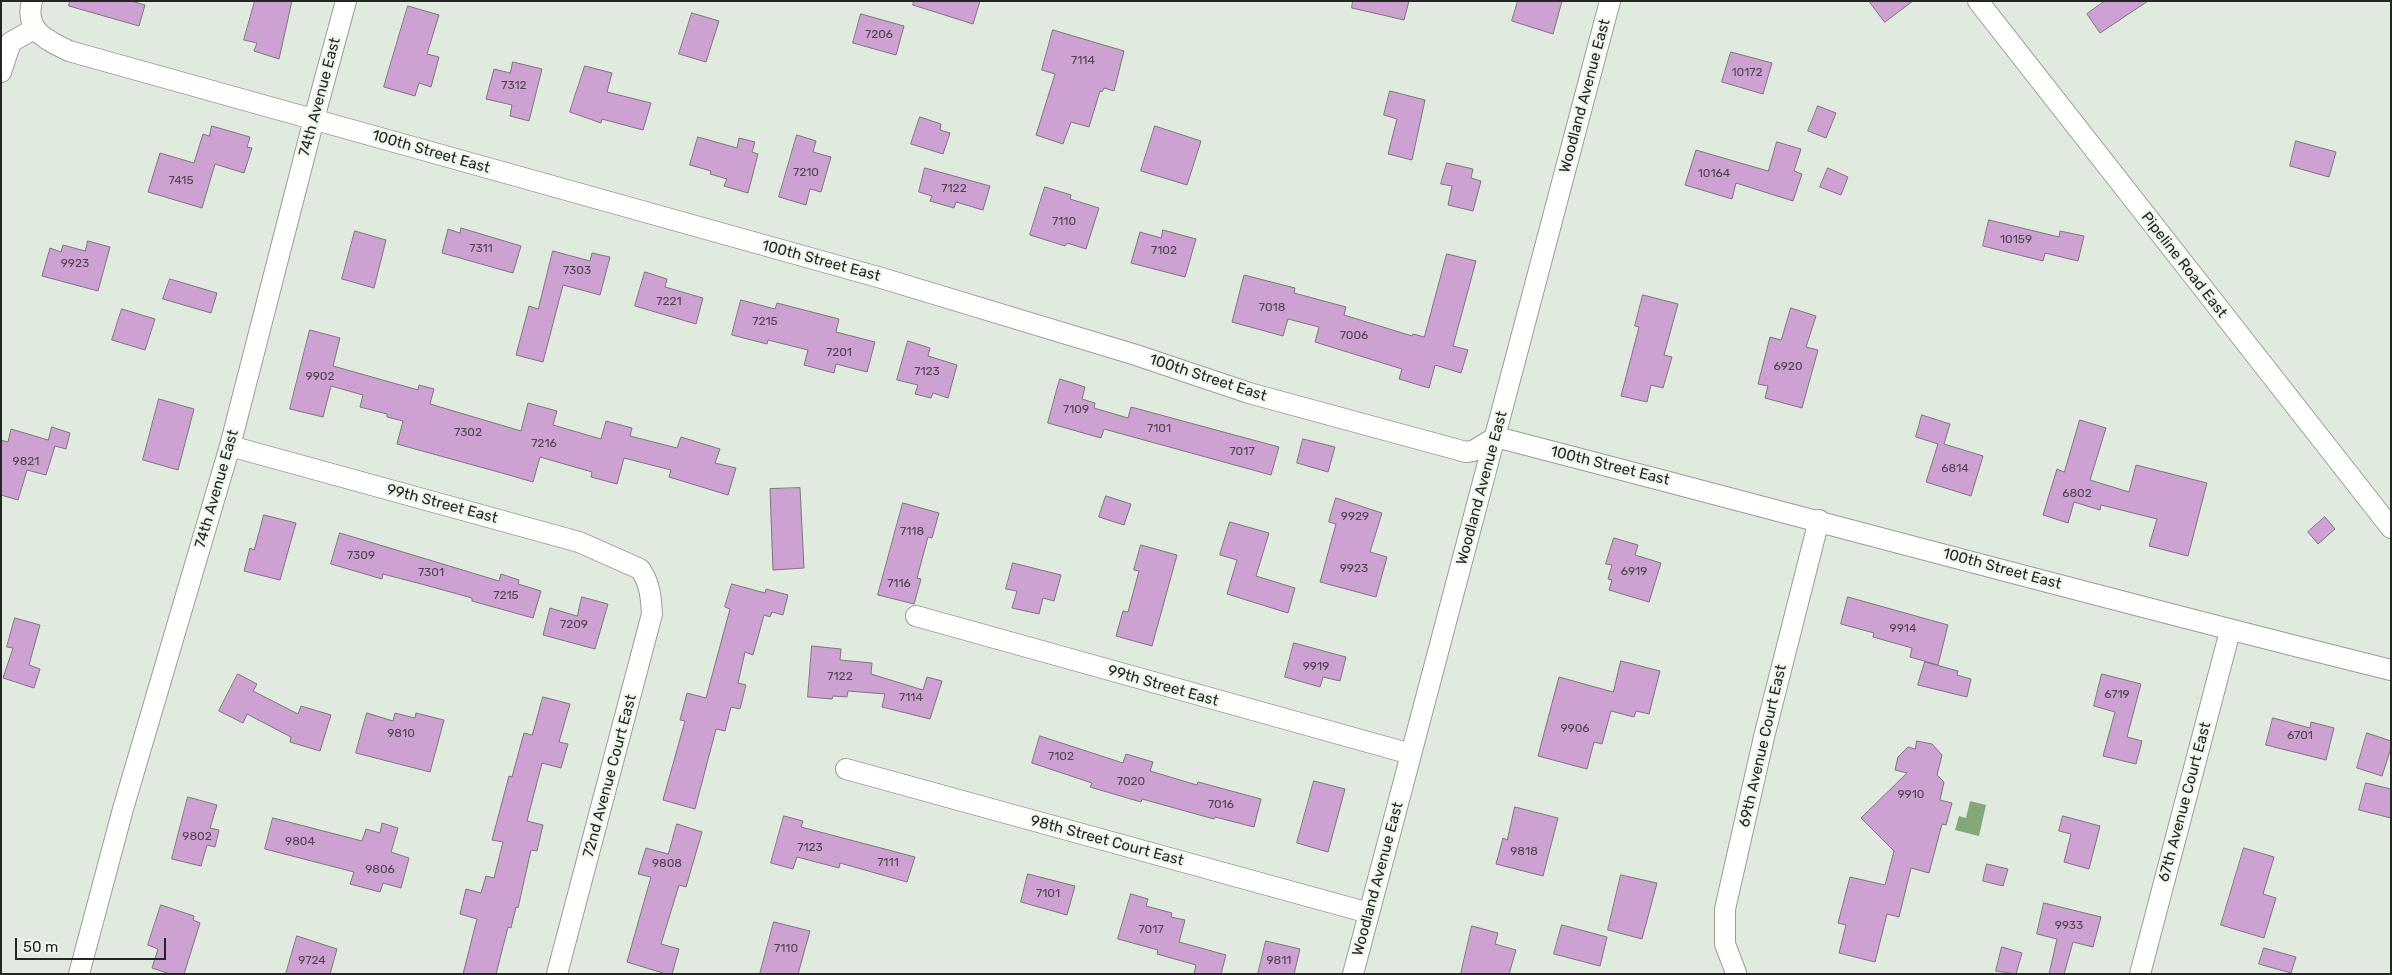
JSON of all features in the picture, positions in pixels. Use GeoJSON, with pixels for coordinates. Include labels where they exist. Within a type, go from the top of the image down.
{"type":"FeatureCollection","features":[{"type":"Feature","properties":{"kind":"street"},"geometry":{"type":"LineString","coordinates":[[1,72],[11,42],[34,29],[30,21],[32,1]]}},
{"type":"Feature","properties":{"kind":"street","name":"74th Avenue East"},"geometry":{"type":"LineString","coordinates":[[79,974],[121,815],[230,446],[346,1]]}},
{"type":"Feature","properties":{"kind":"street","name":"Woodland Avenue East"},"geometry":{"type":"LineString","coordinates":[[1353,974],[1610,1]]}},
{"type":"Feature","properties":{"kind":"street","name":"Pipeline Road East"},"geometry":{"type":"LineString","coordinates":[[1978,1],[2391,528]]}},
{"type":"Feature","properties":{"kind":"street","name":"100th Street East"},"geometry":{"type":"LineString","coordinates":[[34,29],[48,41],[69,51],[914,287],[1136,355],[1249,393],[1466,452],[1496,437],[1819,520],[2230,630],[2391,670]]}},
{"type":"Feature","properties":{"kind":"street","name":"99th Street East"},"geometry":{"type":"LineString","coordinates":[[230,446],[578,542],[640,569],[646,578]]}},
{"type":"Feature","properties":{"kind":"street","name":"69th Avenue Court East"},"geometry":{"type":"LineString","coordinates":[[1736,973],[1725,944],[1725,909],[1764,737],[1819,520]]}},
{"type":"Feature","properties":{"kind":"street","name":"72nd Avenue Court East"},"geometry":{"type":"LineString","coordinates":[[557,974],[652,614],[651,594],[646,578]]}},
{"type":"Feature","properties":{"kind":"street","name":"99th Street East"},"geometry":{"type":"LineString","coordinates":[[916,616],[1411,754]]}},
{"type":"Feature","properties":{"kind":"street","name":"67th Avenue Court East"},"geometry":{"type":"LineString","coordinates":[[2140,974],[2230,630]]}},
{"type":"Feature","properties":{"kind":"street","name":"98th Street Court East"},"geometry":{"type":"LineString","coordinates":[[846,769],[1369,913]]}},
{"type":"Feature","properties":{"kind":"shaded area"},"geometry":{"type":"Polygon","coordinates":[[[1970,801],[1986,805],[1979,836],[1955,830],[1959,816],[1966,818],[1970,801]]]}},
{"type":"Feature","properties":{"kind":"building"},"geometry":{"type":"Polygon","coordinates":[[[70,1],[131,1],[145,5],[139,26],[69,6],[70,1]]]}},
{"type":"Feature","properties":{"kind":"building"},"geometry":{"type":"Polygon","coordinates":[[[255,1],[292,1],[279,59],[254,51],[257,43],[244,40],[255,1]]]}},
{"type":"Feature","properties":{"kind":"building"},"geometry":{"type":"Polygon","coordinates":[[[914,1],[980,1],[973,24],[913,5],[914,1]]]}},
{"type":"Feature","properties":{"kind":"building"},"geometry":{"type":"Polygon","coordinates":[[[1353,1],[1409,1],[1404,20],[1352,8],[1353,1]]]}},
{"type":"Feature","properties":{"kind":"building"},"geometry":{"type":"Polygon","coordinates":[[[1518,1],[1562,1],[1553,34],[1512,21],[1518,1]]]}},
{"type":"Feature","properties":{"kind":"building"},"geometry":{"type":"Polygon","coordinates":[[[1869,1],[1913,1],[1885,22],[1869,1]]]}},
{"type":"Feature","properties":{"kind":"building"},"geometry":{"type":"Polygon","coordinates":[[[2105,1],[2148,1],[2100,33],[2087,14],[2105,1]]]}},
{"type":"Feature","properties":{"kind":"building"},"geometry":{"type":"Polygon","coordinates":[[[408,6],[439,15],[427,54],[439,57],[431,87],[419,83],[415,96],[384,87],[408,6]]]}},
{"type":"Feature","properties":{"kind":"building"},"geometry":{"type":"Polygon","coordinates":[[[692,13],[719,21],[706,62],[679,54],[692,13]]]}},
{"type":"Feature","properties":{"kind":"building"},"geometry":{"type":"Polygon","coordinates":[[[861,14],[904,26],[896,55],[853,43],[861,14]]]}},
{"type":"Feature","properties":{"kind":"building"},"geometry":{"type":"Polygon","coordinates":[[[1053,30],[1124,51],[1114,91],[1104,88],[1102,92],[1100,91],[1089,127],[1071,122],[1063,144],[1036,135],[1055,74],[1042,70],[1053,30]]]}},
{"type":"Feature","properties":{"kind":"building"},"geometry":{"type":"Polygon","coordinates":[[[1731,52],[1772,63],[1763,94],[1722,82],[1731,52]]]}},
{"type":"Feature","properties":{"kind":"building"},"geometry":{"type":"Polygon","coordinates":[[[513,62],[542,69],[529,121],[510,116],[512,105],[486,99],[494,69],[510,73],[513,62]]]}},
{"type":"Feature","properties":{"kind":"building"},"geometry":{"type":"Polygon","coordinates":[[[585,66],[612,73],[607,92],[651,103],[643,130],[602,119],[601,123],[570,112],[585,66]]]}},
{"type":"Feature","properties":{"kind":"building"},"geometry":{"type":"Polygon","coordinates":[[[1390,91],[1425,100],[1412,160],[1388,154],[1397,119],[1384,115],[1390,91]]]}},
{"type":"Feature","properties":{"kind":"building"},"geometry":{"type":"Polygon","coordinates":[[[1818,106],[1836,113],[1826,138],[1808,131],[1818,106]]]}},
{"type":"Feature","properties":{"kind":"building"},"geometry":{"type":"Polygon","coordinates":[[[920,117],[941,124],[940,130],[950,133],[943,154],[911,144],[920,117]]]}},
{"type":"Feature","properties":{"kind":"building"},"geometry":{"type":"Polygon","coordinates":[[[212,126],[250,137],[247,147],[252,148],[244,173],[215,164],[202,208],[148,192],[160,153],[194,163],[203,134],[209,136],[212,126]]]}},
{"type":"Feature","properties":{"kind":"building"},"geometry":{"type":"Polygon","coordinates":[[[1155,126],[1201,141],[1187,185],[1141,171],[1155,126]]]}},
{"type":"Feature","properties":{"kind":"building"},"geometry":{"type":"Polygon","coordinates":[[[797,135],[816,141],[813,152],[831,157],[821,192],[810,189],[806,205],[779,197],[797,135]]]}},
{"type":"Feature","properties":{"kind":"building"},"geometry":{"type":"Polygon","coordinates":[[[698,137],[737,148],[739,138],[755,142],[752,152],[758,154],[748,193],[724,186],[727,179],[710,174],[711,171],[690,165],[698,137]]]}},
{"type":"Feature","properties":{"kind":"building"},"geometry":{"type":"Polygon","coordinates":[[[2296,141],[2336,152],[2329,177],[2290,166],[2296,141]]]}},
{"type":"Feature","properties":{"kind":"building"},"geometry":{"type":"Polygon","coordinates":[[[1777,142],[1801,149],[1794,171],[1802,174],[1793,201],[1736,183],[1732,199],[1685,185],[1696,150],[1768,171],[1777,142]]]}},
{"type":"Feature","properties":{"kind":"building"},"geometry":{"type":"Polygon","coordinates":[[[1447,163],[1473,169],[1471,178],[1481,181],[1473,211],[1448,205],[1452,186],[1441,184],[1447,163]]]}},
{"type":"Feature","properties":{"kind":"building"},"geometry":{"type":"Polygon","coordinates":[[[925,168],[990,186],[983,210],[956,202],[954,208],[930,201],[932,196],[919,192],[925,168]]]}},
{"type":"Feature","properties":{"kind":"building"},"geometry":{"type":"Polygon","coordinates":[[[1828,168],[1848,177],[1841,195],[1820,187],[1828,168]]]}},
{"type":"Feature","properties":{"kind":"building"},"geometry":{"type":"Polygon","coordinates":[[[1045,187],[1071,195],[1070,199],[1099,208],[1086,249],[1067,243],[1065,246],[1030,235],[1045,187]]]}},
{"type":"Feature","properties":{"kind":"building"},"geometry":{"type":"Polygon","coordinates":[[[1989,220],[2059,237],[2060,231],[2084,236],[2078,261],[2045,253],[2043,261],[1983,246],[1989,220]]]}},
{"type":"Feature","properties":{"kind":"building"},"geometry":{"type":"Polygon","coordinates":[[[461,228],[521,246],[513,273],[442,253],[448,229],[460,233],[461,228]]]}},
{"type":"Feature","properties":{"kind":"building"},"geometry":{"type":"Polygon","coordinates":[[[1163,230],[1196,239],[1185,277],[1131,263],[1140,232],[1161,238],[1163,230]]]}},
{"type":"Feature","properties":{"kind":"building"},"geometry":{"type":"Polygon","coordinates":[[[355,231],[386,240],[374,288],[342,279],[355,231]]]}},
{"type":"Feature","properties":{"kind":"building"},"geometry":{"type":"Polygon","coordinates":[[[88,241],[110,247],[98,291],[42,276],[50,248],[61,252],[63,245],[85,251],[88,241]]]}},
{"type":"Feature","properties":{"kind":"building"},"geometry":{"type":"Polygon","coordinates":[[[553,251],[590,261],[592,253],[610,257],[600,295],[563,285],[543,362],[516,355],[529,306],[538,309],[553,251]]]}},
{"type":"Feature","properties":{"kind":"building"},"geometry":{"type":"Polygon","coordinates":[[[1447,254],[1476,261],[1453,346],[1468,350],[1461,373],[1435,365],[1429,388],[1399,379],[1402,369],[1315,342],[1319,327],[1288,319],[1283,336],[1232,322],[1244,275],[1295,288],[1294,293],[1346,307],[1344,315],[1412,336],[1413,334],[1424,337],[1447,254]]]}},
{"type":"Feature","properties":{"kind":"building"},"geometry":{"type":"Polygon","coordinates":[[[645,272],[667,279],[665,287],[703,298],[696,324],[635,306],[645,272]]]}},
{"type":"Feature","properties":{"kind":"building"},"geometry":{"type":"Polygon","coordinates":[[[170,279],[217,293],[211,313],[163,299],[170,279]]]}},
{"type":"Feature","properties":{"kind":"building"},"geometry":{"type":"Polygon","coordinates":[[[1643,295],[1678,304],[1664,355],[1672,357],[1663,388],[1651,385],[1647,402],[1621,396],[1639,327],[1635,326],[1643,295]]]}},
{"type":"Feature","properties":{"kind":"building"},"geometry":{"type":"Polygon","coordinates":[[[741,300],[775,309],[777,303],[839,319],[836,332],[875,342],[867,372],[836,364],[834,373],[804,365],[808,350],[768,340],[767,344],[732,335],[741,300]]]}},
{"type":"Feature","properties":{"kind":"building"},"geometry":{"type":"Polygon","coordinates":[[[1791,308],[1816,316],[1806,347],[1818,350],[1802,408],[1765,398],[1768,386],[1758,384],[1770,337],[1781,340],[1791,308]]]}},
{"type":"Feature","properties":{"kind":"building"},"geometry":{"type":"Polygon","coordinates":[[[122,309],[155,319],[145,350],[112,340],[122,309]]]}},
{"type":"Feature","properties":{"kind":"building"},"geometry":{"type":"Polygon","coordinates":[[[310,330],[340,338],[333,366],[418,390],[419,385],[434,389],[430,404],[521,431],[528,403],[557,411],[553,425],[601,439],[606,421],[632,428],[630,436],[677,448],[681,437],[720,449],[715,463],[736,468],[728,495],[669,477],[671,470],[624,458],[617,484],[591,477],[592,472],[540,457],[533,482],[397,444],[403,421],[387,417],[387,414],[360,407],[363,395],[331,386],[323,417],[290,409],[310,330]]]}},
{"type":"Feature","properties":{"kind":"building"},"geometry":{"type":"Polygon","coordinates":[[[908,341],[930,348],[928,356],[957,365],[948,398],[933,393],[931,398],[915,394],[918,385],[897,380],[908,341]]]}},
{"type":"Feature","properties":{"kind":"building"},"geometry":{"type":"Polygon","coordinates":[[[1060,379],[1085,387],[1082,399],[1095,403],[1094,408],[1128,418],[1131,407],[1279,447],[1271,475],[1104,429],[1101,438],[1048,423],[1060,379]]]}},
{"type":"Feature","properties":{"kind":"building"},"geometry":{"type":"Polygon","coordinates":[[[159,399],[194,409],[178,470],[143,460],[159,399]]]}},
{"type":"Feature","properties":{"kind":"building"},"geometry":{"type":"Polygon","coordinates":[[[1922,415],[1950,424],[1944,444],[1983,456],[1971,496],[1926,482],[1938,444],[1916,437],[1922,415]]]}},
{"type":"Feature","properties":{"kind":"building"},"geometry":{"type":"Polygon","coordinates":[[[2080,420],[2106,428],[2090,480],[2129,492],[2136,465],[2207,483],[2188,556],[2149,546],[2157,519],[2101,505],[2100,510],[2074,502],[2068,523],[2043,515],[2057,469],[2064,472],[2080,420]]]}},
{"type":"Feature","properties":{"kind":"building"},"geometry":{"type":"Polygon","coordinates":[[[52,427],[70,433],[66,449],[55,446],[46,475],[27,470],[18,500],[1,495],[1,440],[8,442],[11,429],[48,440],[52,427]]]}},
{"type":"Feature","properties":{"kind":"building"},"geometry":{"type":"Polygon","coordinates":[[[1303,439],[1335,447],[1328,472],[1297,463],[1303,439]]]}},
{"type":"Feature","properties":{"kind":"building"},"geometry":{"type":"Polygon","coordinates":[[[800,488],[804,568],[773,570],[770,489],[800,488]]]}},
{"type":"Feature","properties":{"kind":"building"},"geometry":{"type":"Polygon","coordinates":[[[1106,496],[1131,504],[1124,525],[1099,517],[1106,496]]]}},
{"type":"Feature","properties":{"kind":"building"},"geometry":{"type":"Polygon","coordinates":[[[1336,498],[1382,513],[1370,552],[1387,557],[1376,597],[1320,582],[1336,524],[1329,522],[1336,498]]]}},
{"type":"Feature","properties":{"kind":"building"},"geometry":{"type":"Polygon","coordinates":[[[903,503],[939,513],[932,538],[928,537],[917,578],[921,579],[914,604],[878,595],[903,503]]]}},
{"type":"Feature","properties":{"kind":"building"},"geometry":{"type":"Polygon","coordinates":[[[264,515],[296,523],[280,580],[244,571],[250,548],[254,550],[264,515]]]}},
{"type":"Feature","properties":{"kind":"building"},"geometry":{"type":"Polygon","coordinates":[[[2325,517],[2335,529],[2318,544],[2308,532],[2325,517]]]}},
{"type":"Feature","properties":{"kind":"building"},"geometry":{"type":"Polygon","coordinates":[[[1230,522],[1269,533],[1256,576],[1295,588],[1288,613],[1227,594],[1237,560],[1220,555],[1230,522]]]}},
{"type":"Feature","properties":{"kind":"building"},"geometry":{"type":"Polygon","coordinates":[[[340,533],[499,581],[501,574],[519,580],[518,584],[541,591],[533,618],[472,601],[472,598],[425,585],[383,574],[382,579],[331,564],[340,533]]]}},
{"type":"Feature","properties":{"kind":"building"},"geometry":{"type":"Polygon","coordinates":[[[1614,538],[1638,545],[1635,555],[1661,563],[1649,602],[1609,590],[1612,580],[1608,579],[1612,565],[1606,564],[1614,538]]]}},
{"type":"Feature","properties":{"kind":"building"},"geometry":{"type":"Polygon","coordinates":[[[1141,545],[1177,555],[1152,646],[1116,636],[1123,611],[1128,612],[1139,571],[1134,570],[1141,545]]]}},
{"type":"Feature","properties":{"kind":"building"},"geometry":{"type":"Polygon","coordinates":[[[1013,563],[1061,575],[1054,601],[1043,598],[1039,614],[1012,608],[1017,591],[1006,589],[1013,563]]]}},
{"type":"Feature","properties":{"kind":"building"},"geometry":{"type":"Polygon","coordinates":[[[732,584],[765,593],[766,589],[788,595],[783,615],[772,612],[770,617],[764,615],[753,655],[745,652],[738,683],[746,685],[740,709],[731,707],[725,731],[716,729],[695,809],[663,800],[685,721],[680,720],[687,693],[706,698],[730,609],[725,607],[732,584]]]}},
{"type":"Feature","properties":{"kind":"building"},"geometry":{"type":"Polygon","coordinates":[[[582,597],[608,604],[595,649],[543,635],[550,608],[577,616],[582,597]]]}},
{"type":"Feature","properties":{"kind":"building"},"geometry":{"type":"Polygon","coordinates":[[[1848,597],[1948,625],[1938,665],[1910,657],[1912,648],[1873,637],[1874,633],[1841,624],[1848,597]]]}},
{"type":"Feature","properties":{"kind":"building"},"geometry":{"type":"Polygon","coordinates":[[[15,618],[40,625],[29,665],[40,669],[34,688],[3,678],[13,648],[7,647],[15,618]]]}},
{"type":"Feature","properties":{"kind":"building"},"geometry":{"type":"Polygon","coordinates":[[[1294,643],[1346,657],[1340,681],[1323,677],[1320,687],[1285,677],[1294,643]]]}},
{"type":"Feature","properties":{"kind":"building"},"geometry":{"type":"Polygon","coordinates":[[[812,646],[841,649],[840,660],[872,663],[871,674],[923,690],[927,677],[942,681],[930,719],[882,707],[885,694],[848,691],[847,697],[833,696],[832,699],[808,697],[812,646]]]}},
{"type":"Feature","properties":{"kind":"building"},"geometry":{"type":"Polygon","coordinates":[[[1621,661],[1660,671],[1649,714],[1636,711],[1634,717],[1611,711],[1602,744],[1594,742],[1587,769],[1538,756],[1559,677],[1613,692],[1621,661]]]}},
{"type":"Feature","properties":{"kind":"building"},"geometry":{"type":"Polygon","coordinates":[[[1925,662],[1958,671],[1957,675],[1971,679],[1967,697],[1918,685],[1925,662]]]}},
{"type":"Feature","properties":{"kind":"building"},"geometry":{"type":"Polygon","coordinates":[[[238,674],[257,684],[253,691],[298,714],[301,706],[331,715],[320,751],[290,742],[291,737],[247,714],[243,723],[219,711],[238,674]]]}},
{"type":"Feature","properties":{"kind":"building"},"geometry":{"type":"Polygon","coordinates":[[[2102,674],[2141,684],[2127,737],[2142,741],[2136,764],[2103,756],[2115,712],[2094,706],[2102,674]]]}},
{"type":"Feature","properties":{"kind":"building"},"geometry":{"type":"Polygon","coordinates":[[[543,697],[570,704],[559,742],[568,744],[561,768],[542,763],[527,821],[543,825],[537,851],[531,850],[518,908],[516,907],[511,928],[508,927],[496,974],[463,974],[477,919],[460,914],[466,889],[481,893],[486,876],[494,878],[503,842],[492,840],[509,776],[512,777],[524,733],[532,735],[543,697]]]}},
{"type":"Feature","properties":{"kind":"building"},"geometry":{"type":"Polygon","coordinates":[[[367,713],[393,721],[395,713],[415,718],[416,713],[444,720],[430,772],[356,753],[367,713]]]}},
{"type":"Feature","properties":{"kind":"building"},"geometry":{"type":"Polygon","coordinates":[[[2273,718],[2310,728],[2311,722],[2334,728],[2326,760],[2266,745],[2273,718]]]}},
{"type":"Feature","properties":{"kind":"building"},"geometry":{"type":"Polygon","coordinates":[[[2367,733],[2391,741],[2391,748],[2382,776],[2357,768],[2367,733]]]}},
{"type":"Feature","properties":{"kind":"building"},"geometry":{"type":"Polygon","coordinates":[[[1040,736],[1123,763],[1126,754],[1153,762],[1150,771],[1197,785],[1198,782],[1261,799],[1254,827],[1215,817],[1214,819],[1142,799],[1141,802],[1090,787],[1092,783],[1032,763],[1040,736]]]}},
{"type":"Feature","properties":{"kind":"building"},"geometry":{"type":"Polygon","coordinates":[[[1917,741],[1932,744],[1942,755],[1937,775],[1944,782],[1940,800],[1952,803],[1946,825],[1942,824],[1929,873],[1911,868],[1899,917],[1887,914],[1875,962],[1839,953],[1846,925],[1838,923],[1850,877],[1885,885],[1894,851],[1861,818],[1907,773],[1895,770],[1898,757],[1908,747],[1915,749],[1917,741]]]}},
{"type":"Feature","properties":{"kind":"building"},"geometry":{"type":"Polygon","coordinates":[[[1314,781],[1345,789],[1328,852],[1297,843],[1314,781]]]}},
{"type":"Feature","properties":{"kind":"building"},"geometry":{"type":"Polygon","coordinates":[[[2366,783],[2391,789],[2391,818],[2359,810],[2366,783]]]}},
{"type":"Feature","properties":{"kind":"building"},"geometry":{"type":"Polygon","coordinates":[[[188,797],[217,805],[210,828],[219,830],[215,847],[207,845],[201,866],[172,859],[188,797]]]}},
{"type":"Feature","properties":{"kind":"building"},"geometry":{"type":"Polygon","coordinates":[[[1515,807],[1558,818],[1543,876],[1496,864],[1503,838],[1507,840],[1515,807]]]}},
{"type":"Feature","properties":{"kind":"building"},"geometry":{"type":"Polygon","coordinates":[[[784,816],[803,821],[801,827],[915,857],[907,882],[840,863],[839,868],[797,857],[793,869],[771,863],[784,816]]]}},
{"type":"Feature","properties":{"kind":"building"},"geometry":{"type":"Polygon","coordinates":[[[2063,816],[2100,826],[2089,869],[2064,862],[2071,834],[2059,831],[2063,816]]]}},
{"type":"Feature","properties":{"kind":"building"},"geometry":{"type":"Polygon","coordinates":[[[273,818],[362,841],[366,829],[380,833],[382,823],[398,828],[391,852],[409,858],[401,888],[383,883],[380,892],[350,884],[354,872],[265,849],[273,818]]]}},
{"type":"Feature","properties":{"kind":"building"},"geometry":{"type":"Polygon","coordinates":[[[677,824],[702,832],[686,887],[679,885],[661,944],[679,949],[672,974],[666,974],[627,962],[651,877],[638,874],[646,848],[668,854],[677,824]]]}},
{"type":"Feature","properties":{"kind":"building"},"geometry":{"type":"Polygon","coordinates":[[[2244,848],[2274,857],[2263,894],[2276,898],[2264,938],[2221,925],[2244,848]]]}},
{"type":"Feature","properties":{"kind":"building"},"geometry":{"type":"Polygon","coordinates":[[[1987,864],[2008,869],[2003,886],[1983,881],[1987,864]]]}},
{"type":"Feature","properties":{"kind":"building"},"geometry":{"type":"Polygon","coordinates":[[[1028,874],[1075,886],[1067,915],[1021,902],[1028,874]]]}},
{"type":"Feature","properties":{"kind":"building"},"geometry":{"type":"Polygon","coordinates":[[[1621,875],[1657,883],[1642,939],[1608,930],[1621,875]]]}},
{"type":"Feature","properties":{"kind":"building"},"geometry":{"type":"Polygon","coordinates":[[[1131,894],[1148,899],[1146,906],[1172,913],[1171,917],[1185,920],[1179,942],[1226,955],[1221,974],[1194,974],[1196,965],[1157,954],[1158,950],[1118,939],[1131,894]]]}},
{"type":"Feature","properties":{"kind":"building"},"geometry":{"type":"Polygon","coordinates":[[[2044,903],[2101,917],[2093,947],[2073,942],[2064,974],[2049,974],[2057,939],[2037,934],[2044,903]]]}},
{"type":"Feature","properties":{"kind":"building"},"geometry":{"type":"Polygon","coordinates":[[[161,905],[194,916],[193,920],[200,923],[184,974],[170,974],[152,968],[158,949],[148,945],[161,905]]]}},
{"type":"Feature","properties":{"kind":"building"},"geometry":{"type":"Polygon","coordinates":[[[774,922],[810,931],[798,974],[760,974],[774,922]]]}},
{"type":"Feature","properties":{"kind":"building"},"geometry":{"type":"Polygon","coordinates":[[[1562,925],[1607,937],[1600,966],[1554,954],[1562,925]]]}},
{"type":"Feature","properties":{"kind":"building"},"geometry":{"type":"Polygon","coordinates":[[[1472,926],[1498,933],[1495,944],[1516,950],[1509,974],[1461,974],[1472,926]]]}},
{"type":"Feature","properties":{"kind":"building"},"geometry":{"type":"Polygon","coordinates":[[[297,936],[337,949],[330,974],[286,974],[297,936]]]}},
{"type":"Feature","properties":{"kind":"building"},"geometry":{"type":"Polygon","coordinates":[[[1266,941],[1300,949],[1294,974],[1258,974],[1266,941]]]}},
{"type":"Feature","properties":{"kind":"building"},"geometry":{"type":"Polygon","coordinates":[[[2002,947],[2022,953],[2016,974],[1996,971],[2002,947]]]}},
{"type":"Feature","properties":{"kind":"building"},"geometry":{"type":"Polygon","coordinates":[[[2264,948],[2296,957],[2291,973],[2259,964],[2264,948]]]}}]}
